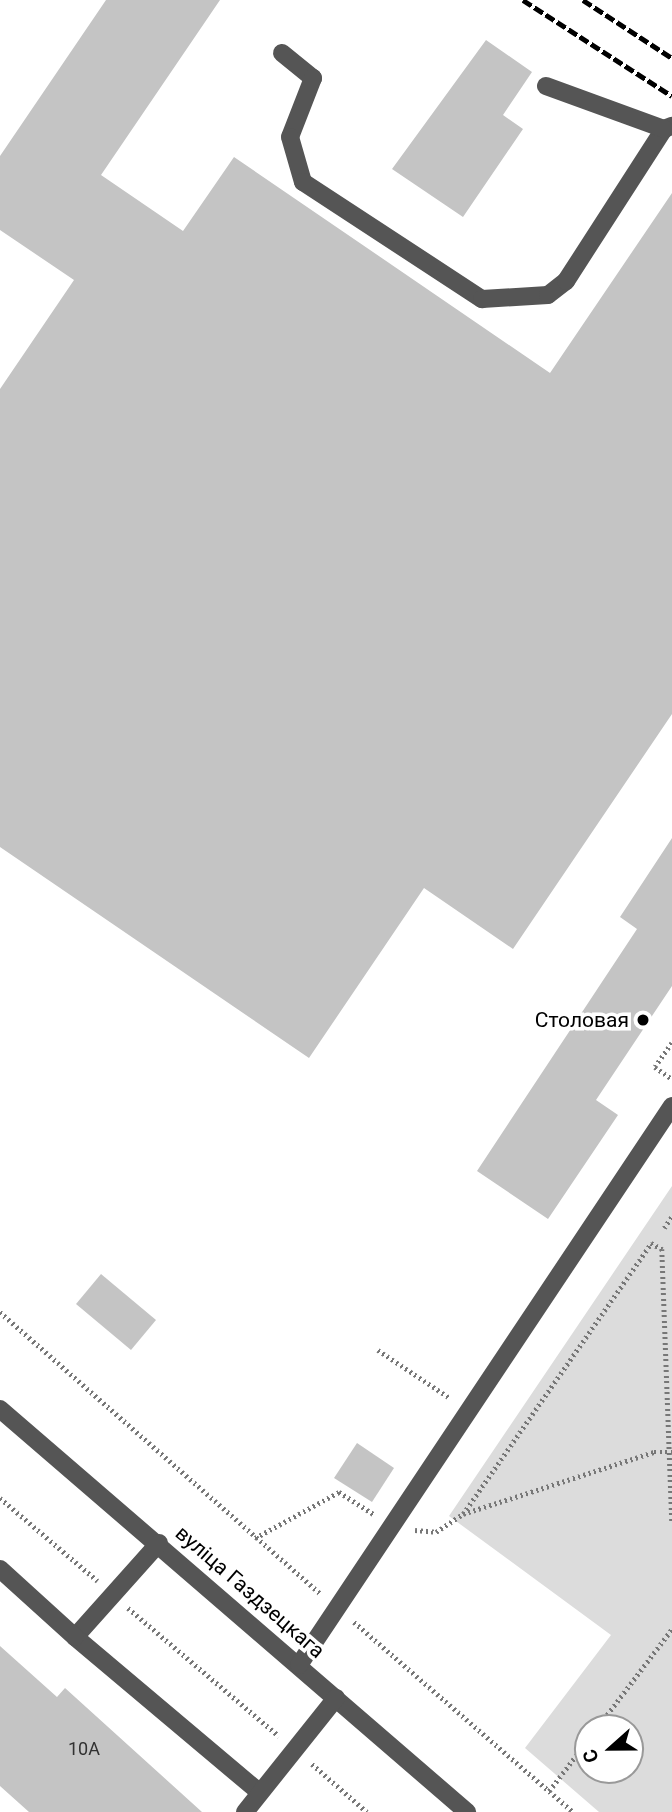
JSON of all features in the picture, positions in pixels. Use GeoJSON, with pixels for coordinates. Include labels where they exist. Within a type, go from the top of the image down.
{"type":"FeatureCollection","features":[{"type":"Feature","properties":{"kind":"street"},"geometry":{"type":"LineString","coordinates":[[282,53],[313,78],[290,137],[303,182],[482,299],[548,295],[566,281],[668,128],[546,86]]}},
{"type":"Feature","properties":{"kind":"street"},"geometry":{"type":"LineString","coordinates":[[299,1665],[341,1610],[672,1106]]}},
{"type":"Feature","properties":{"kind":"street","name":"вуліца Газдзецкага"},"geometry":{"type":"LineString","coordinates":[[0,1409],[159,1543],[467,1812]]}},
{"type":"Feature","properties":{"kind":"street"},"geometry":{"type":"LineString","coordinates":[[75,1637],[159,1543]]}},
{"type":"Feature","properties":{"kind":"street"},"geometry":{"type":"LineString","coordinates":[[0,1569],[75,1637],[259,1792]]}},
{"type":"Feature","properties":{"kind":"street"},"geometry":{"type":"LineString","coordinates":[[245,1812],[293,1748],[336,1698]]}},
{"type":"Feature","properties":{"kind":"path"},"geometry":{"type":"LineString","coordinates":[[672,1043],[655,1067],[672,1079]]}},
{"type":"Feature","properties":{"kind":"path"},"geometry":{"type":"LineString","coordinates":[[664,1228],[672,1216]]}},
{"type":"Feature","properties":{"kind":"path"},"geometry":{"type":"LineString","coordinates":[[463,1514],[651,1243],[662,1249],[672,1521]]}},
{"type":"Feature","properties":{"kind":"path"},"geometry":{"type":"LineString","coordinates":[[0,1312],[255,1538],[573,1812]]}},
{"type":"Feature","properties":{"kind":"path"},"geometry":{"type":"LineString","coordinates":[[670,1452],[672,1446]]}},
{"type":"Feature","properties":{"kind":"path"},"geometry":{"type":"LineString","coordinates":[[255,1538],[339,1492],[396,1527],[436,1532],[463,1514],[670,1452]]}},
{"type":"Feature","properties":{"kind":"path"},"geometry":{"type":"LineString","coordinates":[[0,1497],[367,1812]]}},
{"type":"Feature","properties":{"kind":"path"},"geometry":{"type":"LineString","coordinates":[[608,1714],[672,1629]]}},
{"type":"Feature","properties":{"kind":"path"},"geometry":{"type":"LineString","coordinates":[[549,1791],[574,1758]]}},
{"type":"Feature","properties":{"kind":"shaded area"},"geometry":{"type":"Polygon","coordinates":[[[672,1186],[672,1812],[599,1812],[525,1748],[611,1635],[449,1516],[672,1186]]]}},
{"type":"Feature","properties":{"kind":"building"},"geometry":{"type":"Polygon","coordinates":[[[106,0],[220,0],[101,175],[183,231],[234,157],[550,373],[672,193],[672,714],[513,949],[424,888],[309,1058],[0,847],[0,389],[74,280],[0,230],[0,156],[106,0]]]}},
{"type":"Feature","properties":{"kind":"building"},"geometry":{"type":"Polygon","coordinates":[[[486,40],[532,72],[503,115],[523,129],[463,217],[392,169],[486,40]]]}},
{"type":"Feature","properties":{"kind":"building"},"geometry":{"type":"Polygon","coordinates":[[[672,838],[672,986],[596,1100],[618,1115],[548,1219],[477,1171],[637,929],[620,917],[672,838]]]}},
{"type":"Feature","properties":{"kind":"building"},"geometry":{"type":"Polygon","coordinates":[[[101,1274],[156,1320],[131,1350],[76,1304],[101,1274]]]}},
{"type":"Feature","properties":{"kind":"building"},"geometry":{"type":"Polygon","coordinates":[[[357,1443],[394,1468],[372,1502],[334,1478],[357,1443]]]}},
{"type":"Feature","properties":{"kind":"building"},"geometry":{"type":"Polygon","coordinates":[[[0,1646],[57,1697],[65,1688],[202,1812],[29,1812],[0,1786],[0,1646]]]}},
{"type":"Feature","properties":{"kind":"railway"},"geometry":{"type":"LineString","coordinates":[[523,0],[672,96]]}},
{"type":"Feature","properties":{"kind":"railway"},"geometry":{"type":"LineString","coordinates":[[583,0],[672,58]]}},
{"type":"Feature","properties":{"kind":"place","name":"Столовая"},"geometry":{"type":"Point","coordinates":[643,1020]}}]}
